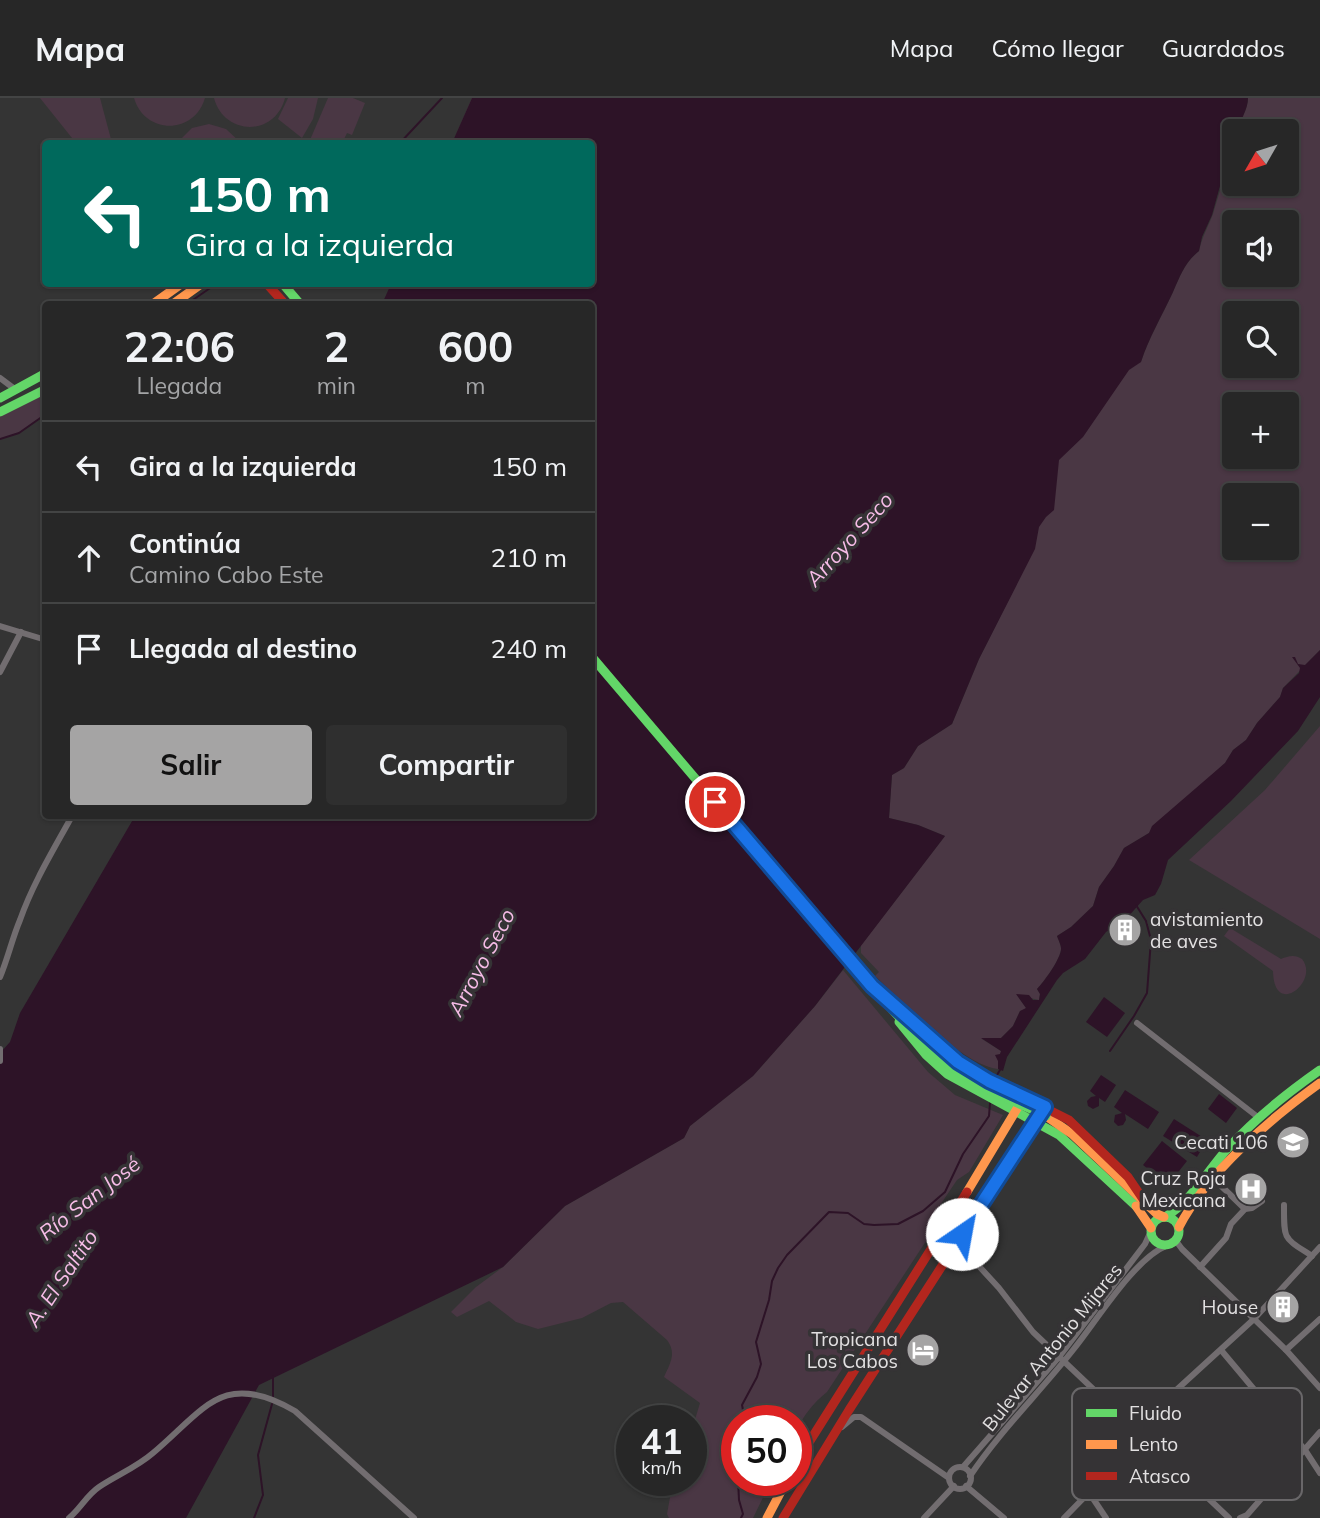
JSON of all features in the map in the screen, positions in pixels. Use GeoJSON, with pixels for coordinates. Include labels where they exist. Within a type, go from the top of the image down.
{"type":"FeatureCollection","features":[{"type":"Feature","properties":{"kind":"main road"},"geometry":{"type":"LineString","coordinates":[[157,301],[177,287]]}},
{"type":"Feature","properties":{"kind":"main road"},"geometry":{"type":"LineString","coordinates":[[177,301],[197,287]]}},
{"type":"Feature","properties":{"kind":"main road"},"geometry":{"type":"LineString","coordinates":[[270,287],[282,301]]}},
{"type":"Feature","properties":{"kind":"main road"},"geometry":{"type":"LineString","coordinates":[[286,287],[297,301]]}},
{"type":"Feature","properties":{"kind":"main road"},"geometry":{"type":"LineString","coordinates":[[0,398],[42,375]]}},
{"type":"Feature","properties":{"kind":"main road"},"geometry":{"type":"LineString","coordinates":[[0,412],[42,391]]}},
{"type":"Feature","properties":{"kind":"main road"},"geometry":{"type":"LineString","coordinates":[[595,661],[872,986],[932,1062],[964,1085],[1036,1121],[1069,1142],[1141,1205],[1174,1220],[1179,1227]]}},
{"type":"Feature","properties":{"kind":"main road"},"geometry":{"type":"LineString","coordinates":[[872,986],[958,1062],[1046,1111],[1141,1205]]}},
{"type":"Feature","properties":{"kind":"main road"},"geometry":{"type":"LineString","coordinates":[[872,986],[920,1038],[976,1083],[1069,1120],[1128,1177],[1155,1242],[1166,1246],[1176,1241],[1179,1227],[1187,1212],[1224,1168],[1267,1125],[1320,1083]]}},
{"type":"Feature","properties":{"kind":"main road"},"geometry":{"type":"LineString","coordinates":[[1151,1230],[1155,1221],[1178,1208],[1216,1160],[1259,1118],[1320,1070]]}},
{"type":"Feature","properties":{"kind":"main road"},"geometry":{"type":"LineString","coordinates":[[812,1437],[936,1244],[1024,1097]]}},
{"type":"Feature","properties":{"kind":"main road"},"geometry":{"type":"LineString","coordinates":[[783,1518],[976,1212],[1036,1121],[1046,1111]]}},
{"type":"Feature","properties":{"kind":"main road"},"geometry":{"type":"LineString","coordinates":[[1216,1160],[1224,1168]]}},
{"type":"Feature","properties":{"kind":"main road"},"geometry":{"type":"LineString","coordinates":[[767,1518],[779,1496]]}},
{"type":"Feature","properties":{"kind":"street"},"geometry":{"type":"LineString","coordinates":[[0,378],[16,390]]}},
{"type":"Feature","properties":{"kind":"street"},"geometry":{"type":"LineString","coordinates":[[0,626],[42,639]]}},
{"type":"Feature","properties":{"kind":"street"},"geometry":{"type":"LineString","coordinates":[[0,672],[21,632]]}},
{"type":"Feature","properties":{"kind":"street"},"geometry":{"type":"LineString","coordinates":[[0,977],[30,895],[70,819]]}},
{"type":"Feature","properties":{"kind":"street"},"geometry":{"type":"LineString","coordinates":[[1137,1023],[1259,1118]]}},
{"type":"Feature","properties":{"kind":"street"},"geometry":{"type":"LineString","coordinates":[[0,1049],[0,1061]]}},
{"type":"Feature","properties":{"kind":"street"},"geometry":{"type":"LineString","coordinates":[[1214,1179],[1245,1209]]}},
{"type":"Feature","properties":{"kind":"street"},"geometry":{"type":"LineString","coordinates":[[1200,1267],[1226,1238],[1230,1226],[1245,1209],[1262,1201]]}},
{"type":"Feature","properties":{"kind":"street"},"geometry":{"type":"LineString","coordinates":[[1284,1205],[1284,1233],[1287,1240],[1312,1256]]}},
{"type":"Feature","properties":{"kind":"street"},"geometry":{"type":"LineString","coordinates":[[976,1212],[964,1240],[965,1251],[999,1288],[1033,1332],[1091,1388]]}},
{"type":"Feature","properties":{"kind":"street","name":"Bulevar Antonio Mijares"},"geometry":{"type":"LineString","coordinates":[[970,1476],[1061,1359],[1144,1245],[1151,1230]]}},
{"type":"Feature","properties":{"kind":"street"},"geometry":{"type":"LineString","coordinates":[[1176,1241],[1286,1350],[1320,1388]]}},
{"type":"Feature","properties":{"kind":"street","name":"Bulevar Antonio Mijares"},"geometry":{"type":"LineString","coordinates":[[963,1467],[1061,1359],[1132,1275],[1166,1246]]}},
{"type":"Feature","properties":{"kind":"street"},"geometry":{"type":"LineString","coordinates":[[1179,1388],[1254,1319],[1320,1247]]}},
{"type":"Feature","properties":{"kind":"street"},"geometry":{"type":"LineString","coordinates":[[1286,1350],[1320,1319]]}},
{"type":"Feature","properties":{"kind":"street"},"geometry":{"type":"LineString","coordinates":[[1221,1350],[1253,1388]]}},
{"type":"Feature","properties":{"kind":"street"},"geometry":{"type":"LineString","coordinates":[[69,1518],[98,1488],[130,1470],[154,1452],[192,1415],[222,1395],[234,1393],[273,1398],[295,1410],[414,1518]]}},
{"type":"Feature","properties":{"kind":"street"},"geometry":{"type":"LineString","coordinates":[[835,1434],[854,1417],[861,1418],[949,1478],[954,1486],[966,1486]]}},
{"type":"Feature","properties":{"kind":"street"},"geometry":{"type":"LineString","coordinates":[[1302,1453],[1320,1432]]}},
{"type":"Feature","properties":{"kind":"street"},"geometry":{"type":"LineString","coordinates":[[1302,1446],[1320,1472]]}},
{"type":"Feature","properties":{"kind":"street"},"geometry":{"type":"LineString","coordinates":[[949,1478],[953,1469],[963,1467],[970,1476],[966,1486]]}},
{"type":"Feature","properties":{"kind":"street"},"geometry":{"type":"LineString","coordinates":[[924,1518],[954,1486]]}},
{"type":"Feature","properties":{"kind":"street"},"geometry":{"type":"LineString","coordinates":[[966,1486],[1004,1518]]}},
{"type":"Feature","properties":{"kind":"street"},"geometry":{"type":"LineString","coordinates":[[1063,1518],[1083,1500]]}},
{"type":"Feature","properties":{"kind":"street"},"geometry":{"type":"LineString","coordinates":[[1094,1500],[1105,1518]]}},
{"type":"Feature","properties":{"kind":"street"},"geometry":{"type":"LineString","coordinates":[[1210,1500],[1230,1518]]}},
{"type":"Feature","properties":{"kind":"street"},"geometry":{"type":"LineString","coordinates":[[1240,1518],[1247,1515],[1260,1500]]}},
{"type":"Feature","properties":{"kind":"shaded area"},"geometry":{"type":"Polygon","coordinates":[[[40,98],[100,98],[111,140],[74,140],[40,98]]]}},
{"type":"Feature","properties":{"kind":"shaded area"},"geometry":{"type":"Polygon","coordinates":[[[134,98],[205,98],[191,119],[169,126],[148,119],[134,98]]]}},
{"type":"Feature","properties":{"kind":"shaded area"},"geometry":{"type":"Polygon","coordinates":[[[214,98],[285,98],[271,120],[250,127],[228,120],[214,98]]]}},
{"type":"Feature","properties":{"kind":"shaded area"},"geometry":{"type":"Polygon","coordinates":[[[288,98],[318,98],[313,119],[302,138],[278,119],[288,98]]]}},
{"type":"Feature","properties":{"kind":"shaded area"},"geometry":{"type":"Polygon","coordinates":[[[328,98],[353,98],[365,103],[352,135],[347,133],[344,140],[310,140],[328,98]]]}},
{"type":"Feature","properties":{"kind":"shaded area"},"geometry":{"type":"Polygon","coordinates":[[[472,98],[784,98],[1076,379],[1141,362],[1181,275],[1199,251],[1222,186],[1222,196],[1299,196],[1299,119],[1241,119],[1248,98],[1320,98],[1320,650],[1283,688],[1280,697],[1246,740],[1233,750],[1225,763],[1149,833],[1124,848],[1099,887],[1093,906],[1057,936],[1061,952],[1037,989],[1039,1000],[1017,995],[1026,1008],[1020,1011],[1013,1026],[1001,1038],[982,1039],[1001,1051],[998,1069],[984,1065],[951,1045],[917,1016],[875,976],[879,972],[861,953],[861,945],[945,836],[918,825],[889,818],[892,775],[904,768],[918,746],[952,724],[979,659],[1020,577],[595,306],[595,301],[592,301],[592,287],[595,287],[595,140],[454,140],[472,98]]]}},
{"type":"Feature","properties":{"kind":"shaded area"},"geometry":{"type":"Polygon","coordinates":[[[209,124],[226,129],[238,140],[180,140],[192,128],[209,124]]]}},
{"type":"Feature","properties":{"kind":"shaded area"},"geometry":{"type":"Polygon","coordinates":[[[42,394],[42,416],[19,433],[0,439],[0,416],[42,394]]]}},
{"type":"Feature","properties":{"kind":"shaded area"},"geometry":{"type":"Polygon","coordinates":[[[1320,726],[1320,939],[1189,860],[1265,790],[1320,726]]]}},
{"type":"Feature","properties":{"kind":"shaded area"},"geometry":{"type":"Polygon","coordinates":[[[1230,928],[1281,959],[1297,956],[1302,959],[1306,968],[1301,985],[1287,994],[1280,992],[1275,985],[1273,971],[1224,936],[1230,928]]]}},
{"type":"Feature","properties":{"kind":"shaded area"},"geometry":{"type":"Polygon","coordinates":[[[843,970],[928,1072],[955,1095],[1003,1115],[969,1172],[957,1180],[930,1220],[930,1235],[827,1392],[812,1406],[721,1405],[721,1496],[764,1496],[753,1518],[669,1518],[667,1514],[670,1496],[707,1496],[707,1405],[699,1405],[664,1377],[672,1354],[667,1340],[623,1302],[611,1303],[582,1318],[538,1329],[516,1322],[489,1301],[457,1317],[451,1312],[476,1287],[503,1267],[565,1206],[684,1138],[690,1126],[753,1076],[843,970]]]}},
{"type":"Feature","properties":{"kind":"water"},"geometry":{"type":"Polygon","coordinates":[[[472,98],[1248,98],[1241,119],[1222,119],[1222,179],[1199,251],[1181,275],[1141,362],[1129,370],[1083,437],[1059,460],[1054,510],[1039,527],[1035,549],[979,659],[952,724],[918,746],[904,768],[892,775],[889,818],[918,825],[945,836],[815,1006],[753,1076],[690,1126],[684,1138],[565,1206],[503,1267],[259,1385],[186,1518],[0,1518],[0,1053],[10,1042],[20,1013],[133,819],[595,819],[595,301],[383,301],[390,287],[595,287],[595,140],[453,140],[472,98]]]}},
{"type":"Feature","properties":{"kind":"water"},"geometry":{"type":"Polygon","coordinates":[[[1320,650],[1320,697],[1298,731],[1231,801],[1168,860],[1155,895],[1143,900],[1116,933],[1109,930],[1106,932],[1085,959],[1063,973],[1007,1057],[1003,1071],[998,1069],[995,1055],[1001,1051],[981,1038],[1001,1038],[1013,1026],[1020,1011],[1026,1008],[1016,994],[1029,995],[1033,1000],[1039,1000],[1037,989],[1061,952],[1057,936],[1093,906],[1099,887],[1124,848],[1149,833],[1152,826],[1225,763],[1233,750],[1246,740],[1280,697],[1283,688],[1299,673],[1300,668],[1292,657],[1295,657],[1298,664],[1305,665],[1320,650]]]}},
{"type":"Feature","properties":{"kind":"water"},"geometry":{"type":"Polygon","coordinates":[[[1104,997],[1125,1013],[1107,1037],[1086,1022],[1104,997]]]}},
{"type":"Feature","properties":{"kind":"water"},"geometry":{"type":"Polygon","coordinates":[[[1101,1075],[1116,1085],[1105,1102],[1099,1098],[1099,1106],[1093,1109],[1088,1106],[1087,1101],[1096,1096],[1090,1091],[1101,1075]]]}},
{"type":"Feature","properties":{"kind":"water"},"geometry":{"type":"Polygon","coordinates":[[[1125,1090],[1159,1112],[1148,1129],[1125,1114],[1123,1125],[1118,1126],[1114,1122],[1115,1115],[1122,1113],[1114,1107],[1125,1090]]]}},
{"type":"Feature","properties":{"kind":"water"},"geometry":{"type":"Polygon","coordinates":[[[1219,1094],[1237,1108],[1226,1123],[1208,1109],[1219,1094]]]}},
{"type":"Feature","properties":{"kind":"water"},"geometry":{"type":"Polygon","coordinates":[[[1174,1119],[1207,1140],[1197,1157],[1163,1136],[1174,1119]]]}},
{"type":"Feature","properties":{"kind":"water"},"geometry":{"type":"Polygon","coordinates":[[[1162,1141],[1187,1161],[1168,1185],[1143,1165],[1162,1141]]]}},
{"type":"Feature","properties":{"kind":"waterway"},"geometry":{"type":"LineString","coordinates":[[403,140],[442,98]]}},
{"type":"Feature","properties":{"kind":"waterway"},"geometry":{"type":"LineString","coordinates":[[191,301],[212,287]]}},
{"type":"Feature","properties":{"kind":"waterway"},"geometry":{"type":"LineString","coordinates":[[0,439],[19,433],[42,417]]}},
{"type":"Feature","properties":{"kind":"waterway"},"geometry":{"type":"LineString","coordinates":[[1110,1051],[1147,993],[1151,940],[1146,921],[1136,905]]}},
{"type":"Feature","properties":{"kind":"waterway"},"geometry":{"type":"LineString","coordinates":[[994,1080],[1000,1070]]}},
{"type":"Feature","properties":{"kind":"waterway"},"geometry":{"type":"LineString","coordinates":[[742,1405],[761,1364],[756,1342],[772,1281],[787,1255],[829,1212],[848,1213],[864,1224],[874,1225],[898,1224],[923,1211],[945,1192],[963,1154],[989,1116],[990,1103]]}},
{"type":"Feature","properties":{"kind":"waterway","name":"Arroyo Seco"},"geometry":{"type":"LineString","coordinates":[[273,1376],[273,1398]]}},
{"type":"Feature","properties":{"kind":"waterway","name":"Arroyo Seco"},"geometry":{"type":"LineString","coordinates":[[254,1518],[263,1495],[258,1455],[272,1404]]}},
{"type":"Feature","properties":{"kind":"waterway"},"geometry":{"type":"LineString","coordinates":[[739,1496],[743,1514],[741,1518]]}},
{"type":"Feature","properties":{"kind":"traffic: fast"},"geometry":{"type":"LineString","coordinates":[[286,287],[297,301]]}},
{"type":"Feature","properties":{"kind":"traffic: fast"},"geometry":{"type":"LineString","coordinates":[[0,398],[42,375]]}},
{"type":"Feature","properties":{"kind":"traffic: fast"},"geometry":{"type":"LineString","coordinates":[[0,412],[42,391]]}},
{"type":"Feature","properties":{"kind":"traffic: fast"},"geometry":{"type":"LineString","coordinates":[[595,661],[876,991]]}},
{"type":"Feature","properties":{"kind":"traffic: fast"},"geometry":{"type":"LineString","coordinates":[[872,987],[914,1034],[950,1066],[983,1087],[1046,1116]]}},
{"type":"Feature","properties":{"kind":"traffic: fast"},"geometry":{"type":"LineString","coordinates":[[899,1022],[926,1055],[947,1074],[1059,1135],[1138,1208]]}},
{"type":"Feature","properties":{"kind":"traffic: fast"},"geometry":{"type":"LineString","coordinates":[[1165,1217],[1183,1203],[1249,1127],[1320,1070]]}},
{"type":"Feature","properties":{"kind":"traffic: fast"},"geometry":{"type":"LineString","coordinates":[[951,1252],[1045,1107]]}},
{"type":"Feature","properties":{"kind":"traffic: fast"},"geometry":{"type":"LineString","coordinates":[[1165,1217],[1175,1221],[1179,1231],[1175,1241],[1165,1245],[1155,1241],[1151,1231],[1155,1221],[1165,1217]]}},
{"type":"Feature","properties":{"kind":"traffic: slow"},"geometry":{"type":"LineString","coordinates":[[157,301],[177,287]]}},
{"type":"Feature","properties":{"kind":"traffic: slow"},"geometry":{"type":"LineString","coordinates":[[177,301],[197,287]]}},
{"type":"Feature","properties":{"kind":"traffic: slow"},"geometry":{"type":"LineString","coordinates":[[1179,1227],[1191,1207],[1223,1167],[1261,1130],[1320,1083]]}},
{"type":"Feature","properties":{"kind":"traffic: slow"},"geometry":{"type":"LineString","coordinates":[[967,1192],[1024,1097]]}},
{"type":"Feature","properties":{"kind":"traffic: slow"},"geometry":{"type":"LineString","coordinates":[[1046,1116],[1072,1134],[1157,1214],[1164,1217]]}},
{"type":"Feature","properties":{"kind":"traffic: slow"},"geometry":{"type":"LineString","coordinates":[[1136,1206],[1151,1228]]}},
{"type":"Feature","properties":{"kind":"traffic: slow"},"geometry":{"type":"LineString","coordinates":[[767,1518],[779,1496]]}},
{"type":"Feature","properties":{"kind":"traffic: jam"},"geometry":{"type":"LineString","coordinates":[[270,287],[282,301]]}},
{"type":"Feature","properties":{"kind":"traffic: jam"},"geometry":{"type":"LineString","coordinates":[[892,1004],[950,1055],[975,1073],[1069,1120],[1128,1177],[1145,1202]]}},
{"type":"Feature","properties":{"kind":"traffic: jam"},"geometry":{"type":"LineString","coordinates":[[812,1438],[967,1192]]}},
{"type":"Feature","properties":{"kind":"traffic: jam"},"geometry":{"type":"LineString","coordinates":[[783,1518],[951,1252]]}},
{"type":"Feature","properties":{"kind":"place","name":"avistamiento de aves"},"geometry":{"type":"Point","coordinates":[1125,930]}},
{"type":"Feature","properties":{"kind":"place","name":"Cecati 106"},"geometry":{"type":"Point","coordinates":[1293,1142]}},
{"type":"Feature","properties":{"kind":"place","name":"Cruz Roja Mexicana"},"geometry":{"type":"Point","coordinates":[1251,1189]}},
{"type":"Feature","properties":{"kind":"place","name":"House"},"geometry":{"type":"Point","coordinates":[1283,1307]}},
{"type":"Feature","properties":{"kind":"place","name":"Tropicana Los Cabos"},"geometry":{"type":"Point","coordinates":[923,1350]}},
{"type":"Feature","properties":{"kind":"route"},"geometry":{"type":"LineString","coordinates":[[715,802],[872,986],[958,1062],[989,1081],[1045,1107],[962,1234]]}},
{"type":"Feature","properties":{"kind":"water label","name":"Río San José"},"geometry":{"type":"Point","coordinates":[89,1198]}},
{"type":"Feature","properties":{"kind":"water label","name":"A. El Saltito"},"geometry":{"type":"Point","coordinates":[61,1278]}}]}
